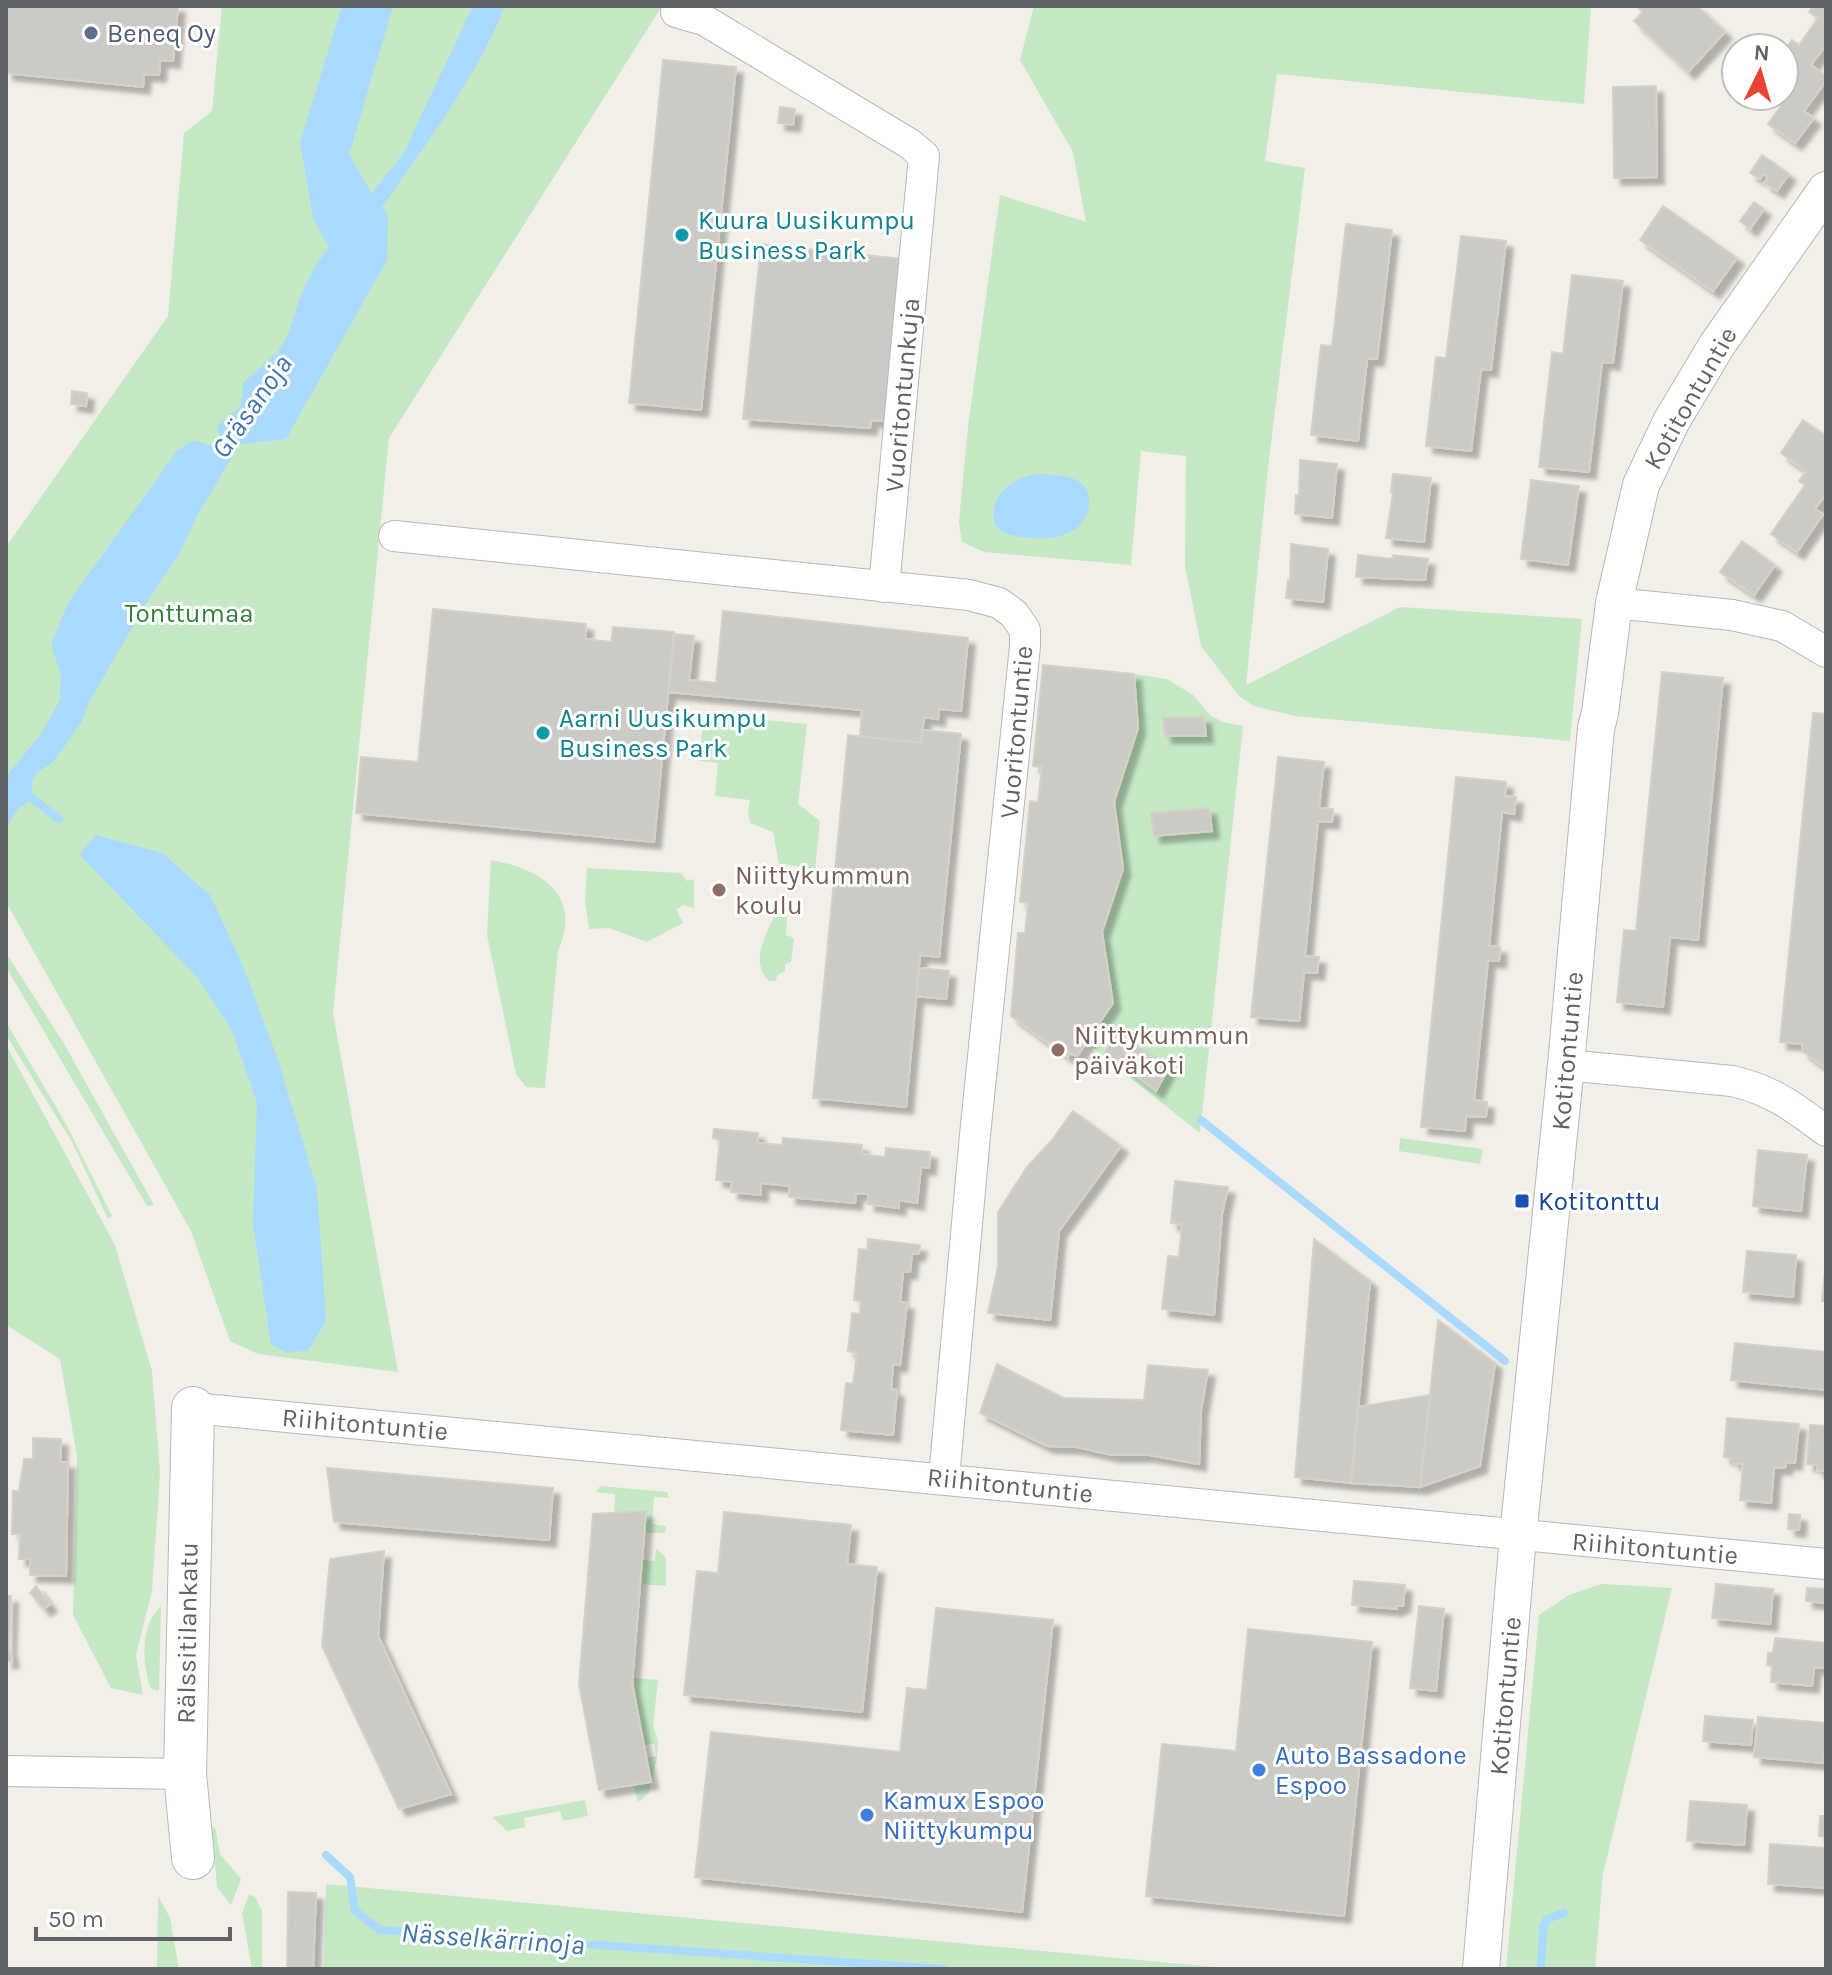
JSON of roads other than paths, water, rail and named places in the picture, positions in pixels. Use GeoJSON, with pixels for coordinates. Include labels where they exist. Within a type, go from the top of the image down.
{"type":"FeatureCollection","features":[{"type":"Feature","properties":{"kind":"main road","name":"Rälssitilankatu"},"geometry":{"type":"LineString","coordinates":[[193,1408],[185,1774],[193,1858]]}},
{"type":"Feature","properties":{"kind":"street","name":"Vuoritontunkuja"},"geometry":{"type":"LineString","coordinates":[[676,12],[704,20],[910,144],[924,156],[884,587]]}},
{"type":"Feature","properties":{"kind":"street","name":"Kotitontuntie"},"geometry":{"type":"LineString","coordinates":[[1481,1969],[1518,1536],[1566,1065],[1596,728],[1614,603],[1641,485],[1671,422],[1717,345],[1826,190]]}},
{"type":"Feature","properties":{"kind":"street","name":"Vuoritontuntie"},"geometry":{"type":"LineString","coordinates":[[394,536],[969,595],[999,603],[1014,614],[1025,630],[944,1478]]}},
{"type":"Feature","properties":{"kind":"street"},"geometry":{"type":"LineString","coordinates":[[1614,603],[1732,615],[1782,626],[1826,652]]}},
{"type":"Feature","properties":{"kind":"street"},"geometry":{"type":"LineString","coordinates":[[1566,1065],[1732,1081],[1755,1086],[1784,1099],[1826,1131]]}},
{"type":"Feature","properties":{"kind":"street","name":"Riihitontuntie"},"geometry":{"type":"LineString","coordinates":[[193,1408],[1826,1564]]}},
{"type":"Feature","properties":{"kind":"street"},"geometry":{"type":"LineString","coordinates":[[6,1771],[185,1774]]}},
{"type":"Feature","properties":{"kind":"water","name":"Gräsanoja"},"geometry":{"type":"Polygon","coordinates":[[[342,6],[393,6],[349,155],[372,193],[403,154],[473,6],[505,6],[465,84],[382,207],[388,216],[387,260],[286,439],[240,444],[198,514],[178,556],[150,597],[89,702],[81,723],[54,761],[37,773],[32,782],[32,799],[18,809],[6,828],[6,777],[41,734],[60,700],[61,675],[51,644],[68,603],[177,451],[194,440],[209,445],[221,438],[217,426],[241,406],[243,383],[278,352],[288,335],[313,269],[329,247],[314,221],[300,143],[342,6]]]}},
{"type":"Feature","properties":{"kind":"water"},"geometry":{"type":"Polygon","coordinates":[[[1041,474],[1068,477],[1086,488],[1089,501],[1081,524],[1061,536],[1048,538],[1003,532],[994,521],[997,500],[1019,479],[1041,474]]]}},
{"type":"Feature","properties":{"kind":"water"},"geometry":{"type":"Polygon","coordinates":[[[95,835],[162,853],[210,895],[243,966],[278,1060],[317,1189],[326,1321],[308,1351],[285,1352],[271,1344],[253,1224],[257,1103],[232,1030],[197,977],[80,855],[95,835]]]}},
{"type":"Feature","properties":{"kind":"waterway","name":"Nässelkärrinoja"},"geometry":{"type":"LineString","coordinates":[[25,793],[59,819]]}},
{"type":"Feature","properties":{"kind":"waterway"},"geometry":{"type":"LineString","coordinates":[[1201,1120],[1505,1361]]}},
{"type":"Feature","properties":{"kind":"waterway","name":"Nässelkärrinoja"},"geometry":{"type":"LineString","coordinates":[[326,1855],[350,1877],[355,1911],[380,1930],[944,1969]]}},
{"type":"Feature","properties":{"kind":"waterway","name":"Nässelkärrinoja"},"geometry":{"type":"LineString","coordinates":[[1541,1969],[1543,1928],[1547,1919],[1564,1913]]}},
{"type":"Feature","properties":{"kind":"place","name":"Beneq Oy"},"geometry":{"type":"Point","coordinates":[91,33]}},
{"type":"Feature","properties":{"kind":"place","name":"Kuura Uusikumpu Business Park"},"geometry":{"type":"Point","coordinates":[682,235]}},
{"type":"Feature","properties":{"kind":"place","name":"Aarni Uusikumpu Business Park"},"geometry":{"type":"Point","coordinates":[543,733]}},
{"type":"Feature","properties":{"kind":"place","name":"Niittykummun koulu"},"geometry":{"type":"Point","coordinates":[719,890]}},
{"type":"Feature","properties":{"kind":"place","name":"Niittykummun päiväkoti"},"geometry":{"type":"Point","coordinates":[1058,1050]}},
{"type":"Feature","properties":{"kind":"place","name":"Kotitonttu"},"geometry":{"type":"Point","coordinates":[1522,1201]}},
{"type":"Feature","properties":{"kind":"place","name":"Auto Bassadone Espoo"},"geometry":{"type":"Point","coordinates":[1259,1770]}},
{"type":"Feature","properties":{"kind":"place","name":"Kamux Espoo Niittykumpu"},"geometry":{"type":"Point","coordinates":[867,1815]}},
{"type":"Feature","properties":{"kind":"park label","name":"Tonttumaa"},"geometry":{"type":"Point","coordinates":[189,613]}}]}
